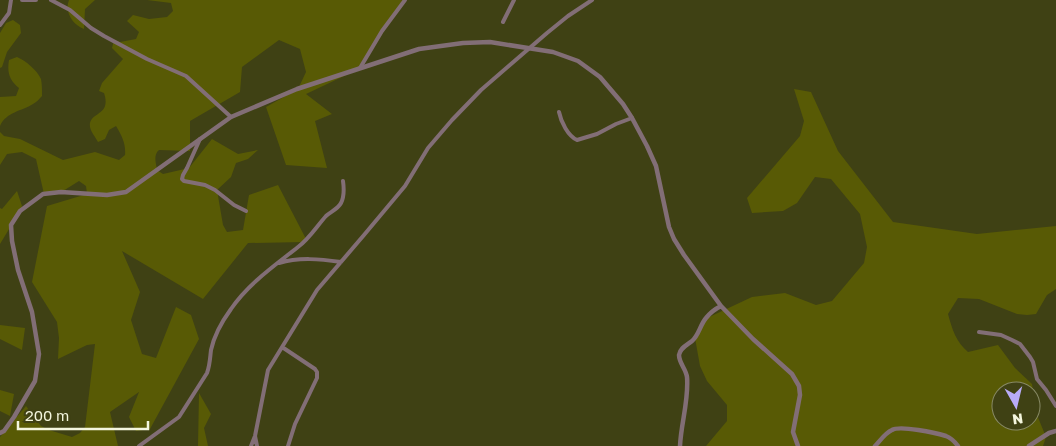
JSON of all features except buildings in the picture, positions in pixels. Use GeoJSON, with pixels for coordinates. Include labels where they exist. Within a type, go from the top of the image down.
{"type":"FeatureCollection","features":[{"type":"Feature","properties":{"kind":"street"},"geometry":{"type":"LineString","coordinates":[[0,25],[9,13],[11,0]]}},
{"type":"Feature","properties":{"kind":"street"},"geometry":{"type":"LineString","coordinates":[[22,0],[36,0]]}},
{"type":"Feature","properties":{"kind":"street"},"geometry":{"type":"LineString","coordinates":[[51,0],[70,10],[91,28],[104,36],[147,59],[186,76],[231,117]]}},
{"type":"Feature","properties":{"kind":"street"},"geometry":{"type":"LineString","coordinates":[[360,68],[382,31],[405,0]]}},
{"type":"Feature","properties":{"kind":"street"},"geometry":{"type":"LineString","coordinates":[[503,22],[514,0]]}},
{"type":"Feature","properties":{"kind":"street"},"geometry":{"type":"LineString","coordinates":[[251,446],[255,436],[268,370],[317,290],[405,186],[428,148],[452,120],[481,90],[530,48],[568,16],[592,0]]}},
{"type":"Feature","properties":{"kind":"street"},"geometry":{"type":"LineString","coordinates":[[0,433],[4,431],[14,417],[35,381],[39,354],[32,312],[18,270],[12,241],[11,224],[20,211],[43,194],[61,192],[107,195],[126,192],[231,117],[297,89],[419,49],[463,43],[490,42],[553,52],[578,61],[600,78],[624,104],[648,146],[656,166],[669,227],[674,239],[721,306],[753,339],[792,374],[799,386],[800,395],[792,432],[798,446]]}},
{"type":"Feature","properties":{"kind":"street"},"geometry":{"type":"LineString","coordinates":[[559,112],[562,121],[574,140],[597,134],[632,118]]}},
{"type":"Feature","properties":{"kind":"street"},"geometry":{"type":"LineString","coordinates":[[200,139],[182,178],[184,181],[205,185],[215,190],[234,205],[246,211]]}},
{"type":"Feature","properties":{"kind":"street"},"geometry":{"type":"LineString","coordinates":[[139,446],[179,417],[207,373],[210,366],[213,344],[230,309],[242,294],[304,242],[328,214],[341,203],[344,188],[343,181]]}},
{"type":"Feature","properties":{"kind":"street"},"geometry":{"type":"LineString","coordinates":[[275,265],[290,260],[303,259],[341,262]]}},
{"type":"Feature","properties":{"kind":"street"},"geometry":{"type":"LineString","coordinates":[[680,446],[686,408],[687,377],[679,354],[695,338],[705,319],[721,306]]}},
{"type":"Feature","properties":{"kind":"street"},"geometry":{"type":"LineString","coordinates":[[979,332],[1001,335],[1020,344],[1033,362],[1036,379],[1056,406]]}},
{"type":"Feature","properties":{"kind":"street"},"geometry":{"type":"LineString","coordinates":[[282,347],[317,372],[317,378],[295,424],[288,446]]}},
{"type":"Feature","properties":{"kind":"street"},"geometry":{"type":"LineString","coordinates":[[875,446],[888,433],[898,427],[948,436],[958,446]]}},
{"type":"Feature","properties":{"kind":"street"},"geometry":{"type":"LineString","coordinates":[[1029,446],[1049,433],[1056,431]]}},
{"type":"Feature","properties":{"kind":"street"},"geometry":{"type":"LineString","coordinates":[[255,436],[258,446]]}},
{"type":"Feature","properties":{"kind":"shaded area"},"geometry":{"type":"Polygon","coordinates":[[[69,0],[95,0],[85,9],[84,29],[70,18],[69,0]]]}},
{"type":"Feature","properties":{"kind":"shaded area"},"geometry":{"type":"Polygon","coordinates":[[[147,0],[406,0],[361,68],[306,94],[332,114],[315,121],[327,168],[286,165],[266,107],[298,89],[306,72],[300,49],[279,40],[242,67],[240,92],[190,121],[190,151],[159,150],[157,152],[155,159],[157,170],[163,174],[189,168],[212,139],[238,154],[258,150],[248,159],[236,163],[231,177],[217,190],[223,225],[227,232],[243,230],[249,195],[278,185],[305,237],[305,242],[248,243],[203,299],[122,251],[140,292],[131,320],[142,354],[156,358],[176,307],[191,315],[199,339],[150,429],[136,431],[129,417],[139,392],[110,412],[118,446],[0,446],[0,437],[26,406],[41,426],[49,430],[72,437],[80,433],[85,427],[95,344],[87,345],[58,359],[59,338],[57,322],[32,282],[47,206],[87,194],[86,186],[79,181],[63,191],[44,194],[36,159],[22,152],[7,154],[0,165],[0,132],[4,136],[20,139],[63,160],[95,152],[119,160],[125,155],[123,140],[116,126],[109,130],[105,139],[98,142],[90,127],[90,122],[105,106],[104,93],[99,91],[102,83],[123,59],[112,48],[114,40],[120,42],[136,39],[139,32],[127,21],[133,15],[149,19],[167,17],[173,11],[171,3],[147,0]]]}},
{"type":"Feature","properties":{"kind":"shaded area"},"geometry":{"type":"Polygon","coordinates":[[[13,20],[20,25],[21,33],[7,52],[0,68],[0,33],[6,23],[13,20]]]}},
{"type":"Feature","properties":{"kind":"shaded area"},"geometry":{"type":"Polygon","coordinates":[[[17,57],[37,72],[41,79],[42,96],[29,106],[10,115],[0,126],[0,97],[16,96],[19,88],[11,79],[8,68],[9,60],[17,57]]]}},
{"type":"Feature","properties":{"kind":"shaded area"},"geometry":{"type":"Polygon","coordinates":[[[794,89],[811,92],[838,151],[893,222],[977,234],[1056,226],[1056,289],[1047,295],[1036,314],[1017,314],[979,299],[958,298],[948,314],[957,340],[968,352],[998,345],[1015,368],[1029,381],[991,381],[991,431],[1041,431],[1041,425],[1046,437],[1043,446],[706,446],[727,421],[727,405],[707,381],[700,366],[695,338],[705,319],[752,297],[785,293],[816,305],[832,301],[864,263],[867,247],[860,214],[831,179],[815,177],[797,203],[783,211],[752,213],[747,198],[800,136],[804,121],[794,89]]]}},
{"type":"Feature","properties":{"kind":"shaded area"},"geometry":{"type":"Polygon","coordinates":[[[17,191],[22,206],[0,244],[0,208],[2,209],[17,191]]]}},
{"type":"Feature","properties":{"kind":"shaded area"},"geometry":{"type":"Polygon","coordinates":[[[0,325],[25,328],[22,350],[0,339],[0,325]]]}},
{"type":"Feature","properties":{"kind":"shaded area"},"geometry":{"type":"Polygon","coordinates":[[[0,390],[14,394],[10,416],[0,411],[0,390]]]}},
{"type":"Feature","properties":{"kind":"shaded area"},"geometry":{"type":"Polygon","coordinates":[[[199,393],[211,414],[204,428],[208,446],[198,446],[199,393]]]}}]}
